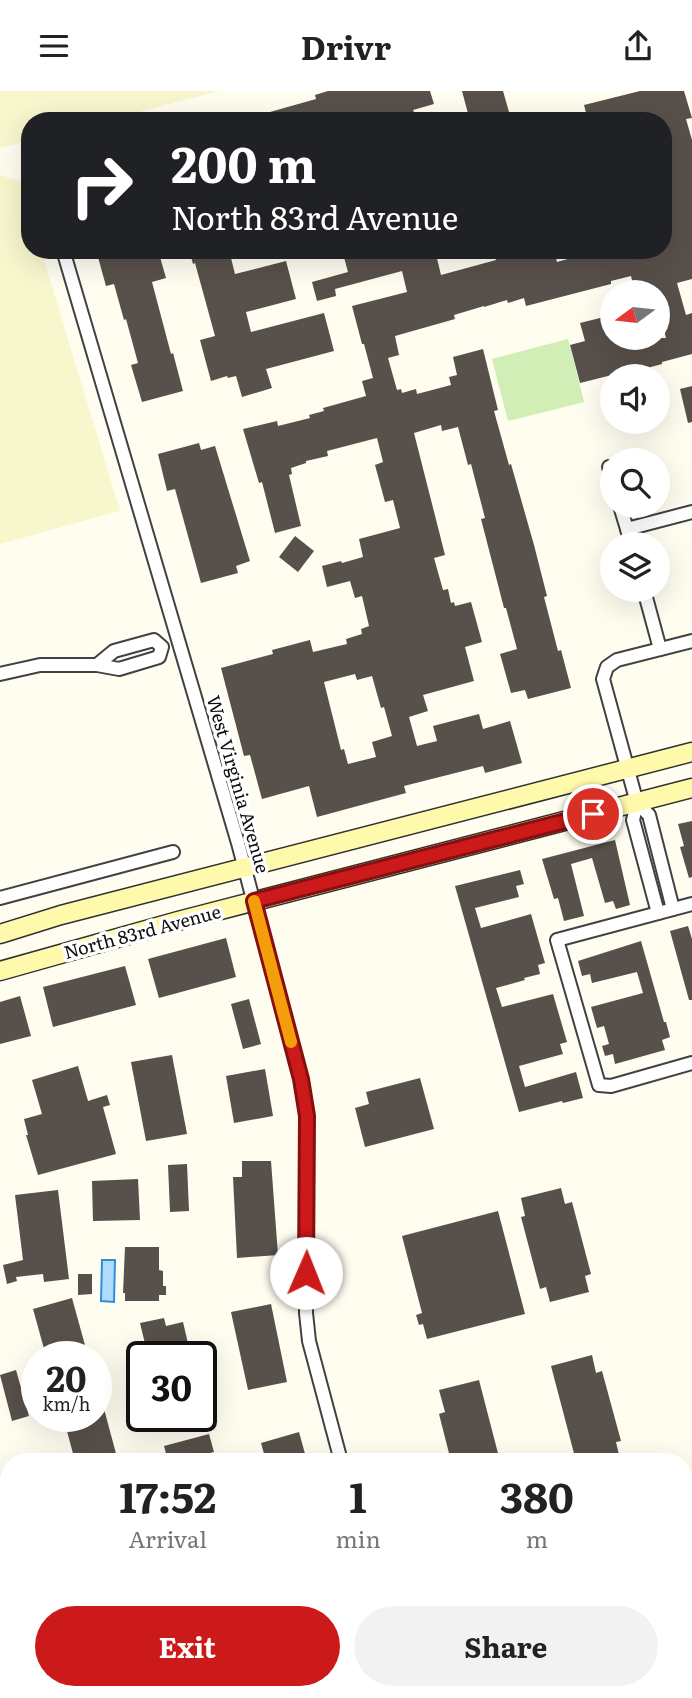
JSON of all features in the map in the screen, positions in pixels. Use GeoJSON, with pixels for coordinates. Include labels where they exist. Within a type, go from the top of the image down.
{"type":"FeatureCollection","features":[{"type":"Feature","properties":{"kind":"main road","name":"North 83rd Avenue"},"geometry":{"type":"LineString","coordinates":[[0,934],[61,915],[692,752]]}},
{"type":"Feature","properties":{"kind":"main road","name":"North 83rd Avenue"},"geometry":{"type":"LineString","coordinates":[[0,971],[254,901],[692,788]]}},
{"type":"Feature","properties":{"kind":"street","name":"West Virginia Avenue"},"geometry":{"type":"LineString","coordinates":[[66,259],[245,867],[301,1079],[307,1116],[307,1322],[309,1341],[339,1453]]}},
{"type":"Feature","properties":{"kind":"street"},"geometry":{"type":"LineString","coordinates":[[627,529],[692,512]]}},
{"type":"Feature","properties":{"kind":"street"},"geometry":{"type":"LineString","coordinates":[[624,518],[628,532]]}},
{"type":"Feature","properties":{"kind":"street"},"geometry":{"type":"LineString","coordinates":[[647,602],[660,649]]}},
{"type":"Feature","properties":{"kind":"street"},"geometry":{"type":"LineString","coordinates":[[97,665],[114,651],[154,640],[162,647]]}},
{"type":"Feature","properties":{"kind":"street"},"geometry":{"type":"LineString","coordinates":[[658,913],[634,820],[637,803],[603,679],[607,667],[617,660],[692,641]]}},
{"type":"Feature","properties":{"kind":"street"},"geometry":{"type":"LineString","coordinates":[[162,647],[179,642]]}},
{"type":"Feature","properties":{"kind":"street"},"geometry":{"type":"LineString","coordinates":[[0,674],[40,665],[97,665],[119,669],[159,657],[162,647]]}},
{"type":"Feature","properties":{"kind":"street"},"geometry":{"type":"LineString","coordinates":[[637,803],[649,815],[673,909]]}},
{"type":"Feature","properties":{"kind":"street"},"geometry":{"type":"LineString","coordinates":[[0,898],[173,852]]}},
{"type":"Feature","properties":{"kind":"street"},"geometry":{"type":"LineString","coordinates":[[645,863],[660,859]]}},
{"type":"Feature","properties":{"kind":"street"},"geometry":{"type":"LineString","coordinates":[[692,904],[557,940],[599,1085],[611,1086],[692,1063]]}},
{"type":"Feature","properties":{"kind":"shaded area"},"geometry":{"type":"Polygon","coordinates":[[[0,91],[219,91],[138,112],[21,112],[21,142],[0,148],[0,91]]]}},
{"type":"Feature","properties":{"kind":"shaded area"},"geometry":{"type":"Polygon","coordinates":[[[0,175],[20,181],[21,259],[44,259],[120,511],[0,544],[0,175]]]}},
{"type":"Feature","properties":{"kind":"green space"},"geometry":{"type":"Polygon","coordinates":[[[568,339],[584,402],[508,421],[492,359],[568,339]]]}},
{"type":"Feature","properties":{"kind":"water"},"geometry":{"type":"Polygon","coordinates":[[[102,1260],[115,1260],[114,1302],[101,1301],[102,1260]]]}},
{"type":"Feature","properties":{"kind":"building"},"geometry":{"type":"Polygon","coordinates":[[[328,91],[430,91],[434,104],[413,110],[414,112],[270,112],[316,99],[315,95],[328,91]]]}},
{"type":"Feature","properties":{"kind":"building"},"geometry":{"type":"Polygon","coordinates":[[[462,91],[503,91],[509,112],[468,112],[462,91]]]}},
{"type":"Feature","properties":{"kind":"building"},"geometry":{"type":"Polygon","coordinates":[[[640,91],[684,91],[692,118],[686,119],[692,140],[692,279],[677,283],[686,315],[692,313],[692,354],[662,364],[600,364],[600,378],[580,383],[570,345],[585,341],[580,323],[600,318],[600,350],[670,350],[670,280],[632,280],[631,276],[600,280],[600,287],[526,306],[524,298],[508,303],[507,300],[454,315],[455,319],[395,336],[399,355],[388,358],[397,390],[401,389],[402,393],[416,389],[417,394],[451,385],[449,377],[457,375],[453,357],[483,349],[498,410],[494,411],[534,545],[547,596],[544,597],[571,688],[528,699],[525,690],[511,693],[500,654],[517,649],[481,519],[485,518],[471,464],[468,465],[458,427],[442,431],[441,425],[414,433],[445,555],[434,558],[443,590],[448,589],[451,603],[454,602],[455,606],[471,602],[482,642],[465,647],[474,681],[423,695],[428,711],[409,717],[417,746],[437,741],[433,726],[479,714],[483,729],[510,721],[522,763],[485,773],[483,766],[404,786],[406,793],[317,817],[309,786],[262,799],[250,755],[244,756],[221,668],[273,654],[272,650],[310,640],[313,652],[347,644],[346,639],[362,634],[361,629],[369,626],[362,596],[355,598],[350,581],[327,587],[322,566],[363,557],[359,539],[400,528],[393,500],[385,502],[375,465],[383,462],[377,438],[327,451],[328,456],[291,468],[292,474],[289,475],[301,526],[275,533],[262,482],[259,483],[243,429],[277,421],[278,426],[310,418],[309,415],[324,411],[323,408],[366,396],[362,381],[373,378],[352,306],[407,292],[402,271],[335,289],[336,296],[317,301],[312,282],[348,272],[344,259],[437,259],[441,275],[496,259],[556,259],[557,262],[568,259],[672,259],[672,112],[586,112],[584,105],[640,91]],[[355,674],[324,682],[341,750],[344,749],[348,764],[376,757],[372,742],[392,736],[384,707],[381,708],[372,676],[357,680],[355,674]]]}},
{"type":"Feature","properties":{"kind":"building"},"geometry":{"type":"Polygon","coordinates":[[[98,259],[161,259],[166,278],[152,282],[183,391],[142,402],[131,365],[138,363],[126,319],[124,320],[114,284],[106,286],[98,259]]]}},
{"type":"Feature","properties":{"kind":"building"},"geometry":{"type":"Polygon","coordinates":[[[192,259],[231,259],[235,274],[286,261],[296,299],[246,312],[251,332],[324,313],[334,351],[266,369],[272,388],[242,397],[236,376],[211,381],[200,340],[215,336],[195,263],[193,264],[192,259]]]}},
{"type":"Feature","properties":{"kind":"building"},"geometry":{"type":"Polygon","coordinates":[[[692,386],[692,422],[688,423],[680,389],[692,386]]]}},
{"type":"Feature","properties":{"kind":"building"},"geometry":{"type":"Polygon","coordinates":[[[199,443],[201,450],[215,446],[250,561],[236,566],[238,573],[201,583],[175,489],[167,491],[158,454],[199,443]]]}},
{"type":"Feature","properties":{"kind":"building"},"geometry":{"type":"Polygon","coordinates":[[[295,536],[314,551],[298,572],[279,557],[295,536]]]}},
{"type":"Feature","properties":{"kind":"building"},"geometry":{"type":"Polygon","coordinates":[[[692,821],[692,877],[689,878],[680,847],[684,846],[678,824],[692,821]]]}},
{"type":"Feature","properties":{"kind":"building"},"geometry":{"type":"Polygon","coordinates":[[[615,840],[630,905],[616,909],[613,901],[605,903],[592,858],[571,864],[584,916],[564,921],[542,859],[615,840]]]}},
{"type":"Feature","properties":{"kind":"building"},"geometry":{"type":"Polygon","coordinates":[[[520,870],[524,884],[516,886],[519,897],[475,908],[481,928],[531,914],[545,963],[538,965],[540,974],[496,988],[502,1007],[553,994],[567,1042],[560,1044],[563,1054],[519,1066],[525,1087],[576,1072],[583,1098],[519,1112],[455,886],[520,870]]]}},
{"type":"Feature","properties":{"kind":"building"},"geometry":{"type":"Polygon","coordinates":[[[688,926],[692,939],[692,1000],[689,1000],[670,931],[688,926]]]}},
{"type":"Feature","properties":{"kind":"building"},"geometry":{"type":"Polygon","coordinates":[[[226,938],[236,977],[159,998],[148,959],[226,938]]]}},
{"type":"Feature","properties":{"kind":"building"},"geometry":{"type":"Polygon","coordinates":[[[641,941],[670,1037],[662,1040],[665,1050],[615,1064],[613,1054],[605,1056],[602,1046],[609,1044],[604,1026],[597,1028],[591,1007],[643,993],[637,972],[592,983],[590,974],[582,976],[578,961],[641,941]]]}},
{"type":"Feature","properties":{"kind":"building"},"geometry":{"type":"Polygon","coordinates":[[[125,966],[136,1005],[53,1027],[43,987],[125,966]]]}},
{"type":"Feature","properties":{"kind":"building"},"geometry":{"type":"Polygon","coordinates":[[[20,996],[31,1036],[0,1044],[0,1002],[20,996]]]}},
{"type":"Feature","properties":{"kind":"building"},"geometry":{"type":"Polygon","coordinates":[[[249,999],[261,1044],[243,1049],[231,1004],[249,999]]]}},
{"type":"Feature","properties":{"kind":"building"},"geometry":{"type":"Polygon","coordinates":[[[172,1055],[187,1134],[146,1141],[131,1062],[172,1055]]]}},
{"type":"Feature","properties":{"kind":"building"},"geometry":{"type":"Polygon","coordinates":[[[78,1066],[88,1101],[107,1095],[110,1105],[103,1107],[116,1154],[38,1175],[24,1119],[42,1114],[32,1080],[78,1066]]]}},
{"type":"Feature","properties":{"kind":"building"},"geometry":{"type":"Polygon","coordinates":[[[265,1069],[273,1116],[234,1123],[226,1076],[265,1069]]]}},
{"type":"Feature","properties":{"kind":"building"},"geometry":{"type":"Polygon","coordinates":[[[420,1078],[434,1129],[365,1147],[355,1108],[369,1104],[366,1092],[420,1078]]]}},
{"type":"Feature","properties":{"kind":"building"},"geometry":{"type":"Polygon","coordinates":[[[242,1161],[271,1161],[278,1255],[237,1258],[233,1177],[242,1177],[242,1161]]]}},
{"type":"Feature","properties":{"kind":"building"},"geometry":{"type":"Polygon","coordinates":[[[187,1164],[189,1211],[170,1212],[168,1165],[187,1164]]]}},
{"type":"Feature","properties":{"kind":"building"},"geometry":{"type":"Polygon","coordinates":[[[138,1179],[140,1220],[93,1221],[92,1181],[138,1179]]]}},
{"type":"Feature","properties":{"kind":"building"},"geometry":{"type":"Polygon","coordinates":[[[561,1188],[565,1204],[572,1202],[591,1274],[585,1276],[589,1292],[550,1302],[546,1287],[540,1289],[521,1217],[525,1216],[521,1198],[561,1188]]]}},
{"type":"Feature","properties":{"kind":"building"},"geometry":{"type":"Polygon","coordinates":[[[58,1190],[69,1279],[44,1282],[43,1274],[16,1277],[17,1281],[7,1284],[3,1265],[23,1260],[15,1195],[58,1190]]]}},
{"type":"Feature","properties":{"kind":"building"},"geometry":{"type":"Polygon","coordinates":[[[498,1211],[525,1314],[427,1339],[423,1324],[419,1325],[416,1315],[422,1313],[402,1236],[498,1211]]]}},
{"type":"Feature","properties":{"kind":"building"},"geometry":{"type":"Polygon","coordinates":[[[125,1247],[159,1247],[159,1270],[163,1271],[166,1295],[159,1295],[159,1301],[125,1301],[125,1247]]]}},
{"type":"Feature","properties":{"kind":"building"},"geometry":{"type":"Polygon","coordinates":[[[78,1274],[92,1274],[92,1294],[78,1295],[78,1274]]]}},
{"type":"Feature","properties":{"kind":"building"},"geometry":{"type":"Polygon","coordinates":[[[72,1298],[84,1341],[42,1341],[33,1309],[72,1298]]]}},
{"type":"Feature","properties":{"kind":"building"},"geometry":{"type":"Polygon","coordinates":[[[271,1304],[287,1382],[248,1390],[231,1312],[271,1304]]]}},
{"type":"Feature","properties":{"kind":"building"},"geometry":{"type":"Polygon","coordinates":[[[164,1318],[166,1326],[183,1322],[187,1341],[144,1341],[140,1323],[164,1318]]]}},
{"type":"Feature","properties":{"kind":"building"},"geometry":{"type":"Polygon","coordinates":[[[592,1355],[596,1373],[602,1371],[621,1441],[616,1442],[619,1453],[574,1453],[551,1366],[592,1355]]]}},
{"type":"Feature","properties":{"kind":"building"},"geometry":{"type":"Polygon","coordinates":[[[16,1370],[21,1388],[21,1418],[12,1421],[0,1375],[16,1370]]]}},
{"type":"Feature","properties":{"kind":"building"},"geometry":{"type":"Polygon","coordinates":[[[479,1380],[498,1453],[449,1453],[439,1414],[445,1412],[439,1390],[479,1380]]]}},
{"type":"Feature","properties":{"kind":"building"},"geometry":{"type":"Polygon","coordinates":[[[67,1432],[110,1432],[116,1453],[73,1453],[67,1432]]]}},
{"type":"Feature","properties":{"kind":"building"},"geometry":{"type":"Polygon","coordinates":[[[299,1432],[305,1453],[264,1453],[261,1443],[299,1432]]]}},
{"type":"Feature","properties":{"kind":"building"},"geometry":{"type":"Polygon","coordinates":[[[209,1434],[214,1452],[166,1453],[164,1446],[209,1434]]]}},
{"type":"Feature","properties":{"kind":"slow traffic"},"geometry":{"type":"LineString","coordinates":[[254,901],[291,1042]]}},
{"type":"Feature","properties":{"kind":"route"},"geometry":{"type":"LineString","coordinates":[[306,1273],[307,1116],[301,1079],[254,901],[593,814]]}}]}
